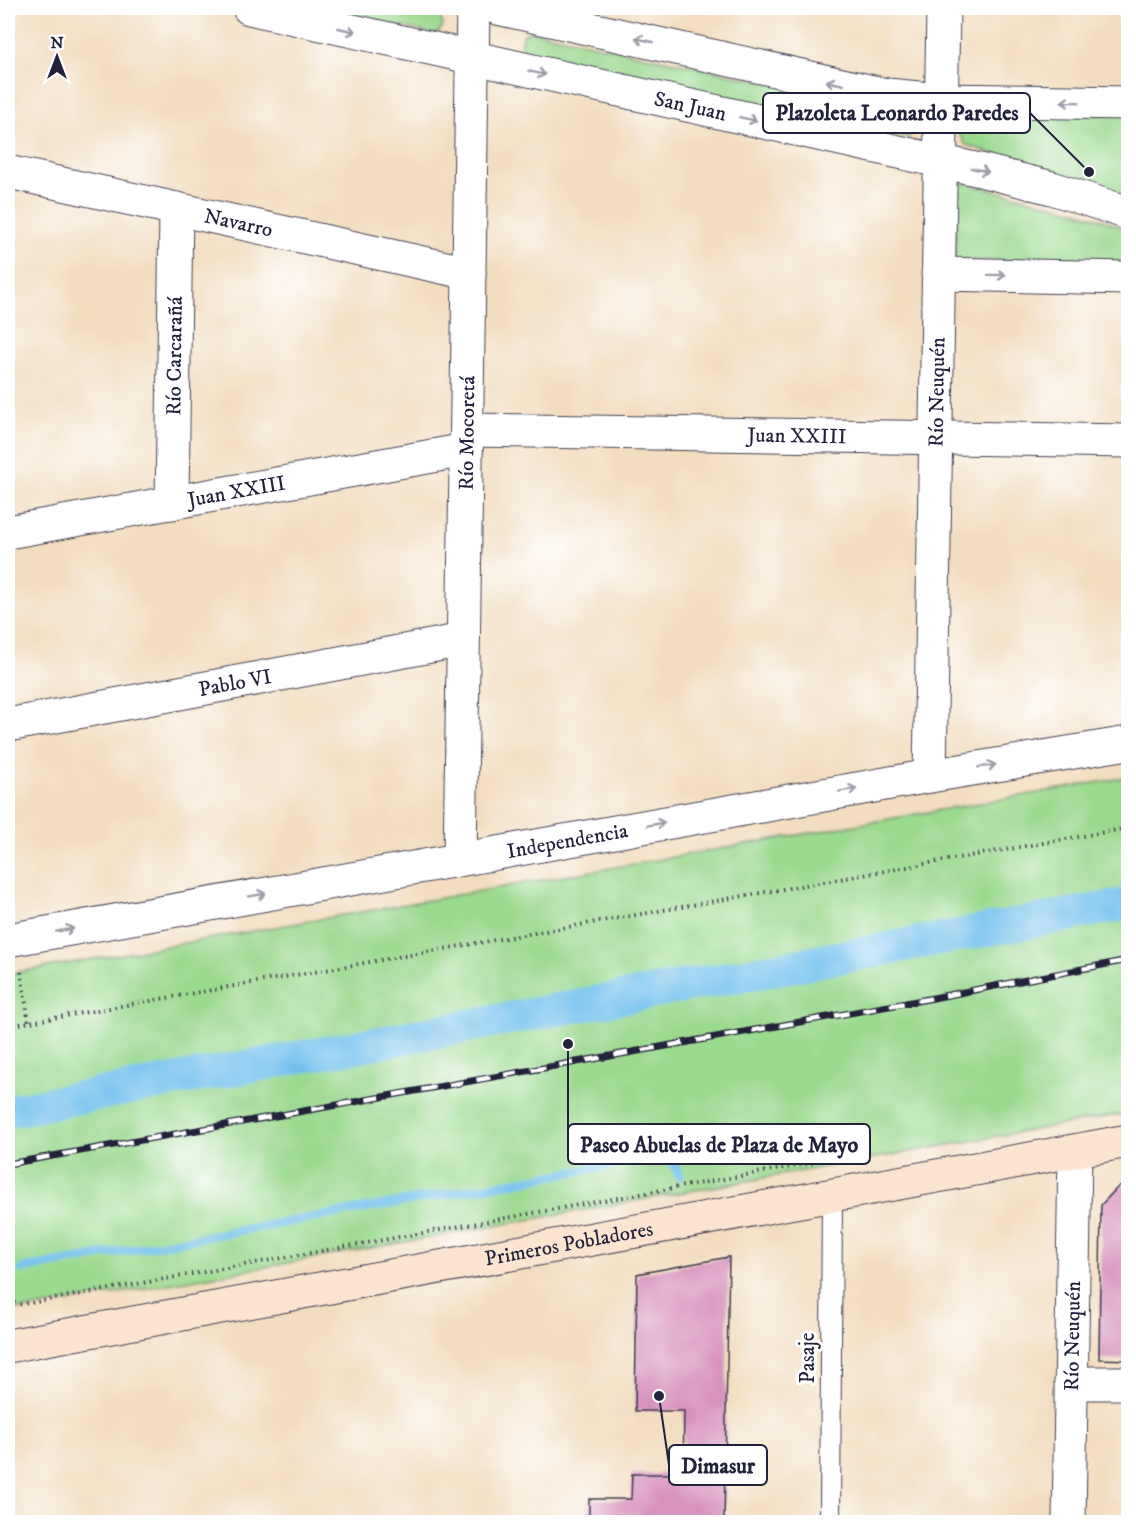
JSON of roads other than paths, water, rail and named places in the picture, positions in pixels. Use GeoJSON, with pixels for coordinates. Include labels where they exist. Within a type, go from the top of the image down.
{"type":"FeatureCollection","features":[{"type":"Feature","properties":{"kind":"main road","name":"Primeros Pobladores"},"geometry":{"type":"LineString","coordinates":[[8,1346],[1128,1141]]}},
{"type":"Feature","properties":{"kind":"street","name":"San Juan"},"geometry":{"type":"LineString","coordinates":[[249,8],[940,161],[1052,188],[1128,213]]}},
{"type":"Feature","properties":{"kind":"street","name":"Río Mocoretá"},"geometry":{"type":"LineString","coordinates":[[460,859],[473,8]]}},
{"type":"Feature","properties":{"kind":"street"},"geometry":{"type":"LineString","coordinates":[[497,8],[886,95],[941,100],[1128,103]]}},
{"type":"Feature","properties":{"kind":"street","name":"Río Neuquén"},"geometry":{"type":"LineString","coordinates":[[930,776],[943,8]]}},
{"type":"Feature","properties":{"kind":"street","name":"Navarro"},"geometry":{"type":"LineString","coordinates":[[8,172],[469,273]]}},
{"type":"Feature","properties":{"kind":"street","name":"Río Carcarañá"},"geometry":{"type":"LineString","coordinates":[[172,503],[176,209]]}},
{"type":"Feature","properties":{"kind":"street"},"geometry":{"type":"LineString","coordinates":[[938,274],[1128,278]]}},
{"type":"Feature","properties":{"kind":"street","name":"Juan XXIII"},"geometry":{"type":"LineString","coordinates":[[8,532],[172,503],[466,440],[935,438],[1128,441]]}},
{"type":"Feature","properties":{"kind":"street","name":"Pablo VI"},"geometry":{"type":"LineString","coordinates":[[8,725],[463,640]]}},
{"type":"Feature","properties":{"kind":"street","name":"Independencia"},"geometry":{"type":"LineString","coordinates":[[8,940],[1128,743]]}},
{"type":"Feature","properties":{"kind":"street","name":"Río Neuquén"},"geometry":{"type":"LineString","coordinates":[[1069,1522],[1075,1151]]}},
{"type":"Feature","properties":{"kind":"street"},"geometry":{"type":"LineString","coordinates":[[1071,1383],[1128,1383]]}},
{"type":"Feature","properties":{"kind":"lane","name":"Pasaje"},"geometry":{"type":"LineString","coordinates":[[830,1522],[832,1194]]}},
{"type":"Feature","properties":{"kind":"waterway"},"geometry":{"type":"LineString","coordinates":[[8,1111],[1128,904]]}},
{"type":"Feature","properties":{"kind":"waterway"},"geometry":{"type":"LineString","coordinates":[[22,1269],[651,1158],[670,1161],[679,1176]]}},
{"type":"Feature","properties":{"kind":"railway"},"geometry":{"type":"LineString","coordinates":[[8,1164],[928,999],[1128,960]]}},
{"type":"Feature","properties":{"kind":"place","name":"Plazoleta Leonardo Paredes"},"geometry":{"type":"Point","coordinates":[1089,172]}},
{"type":"Feature","properties":{"kind":"place","name":"Paseo Abuelas de Plaza de Mayo"},"geometry":{"type":"Point","coordinates":[568,1044]}},
{"type":"Feature","properties":{"kind":"place","name":"Dimasur"},"geometry":{"type":"Point","coordinates":[659,1396]}}]}
